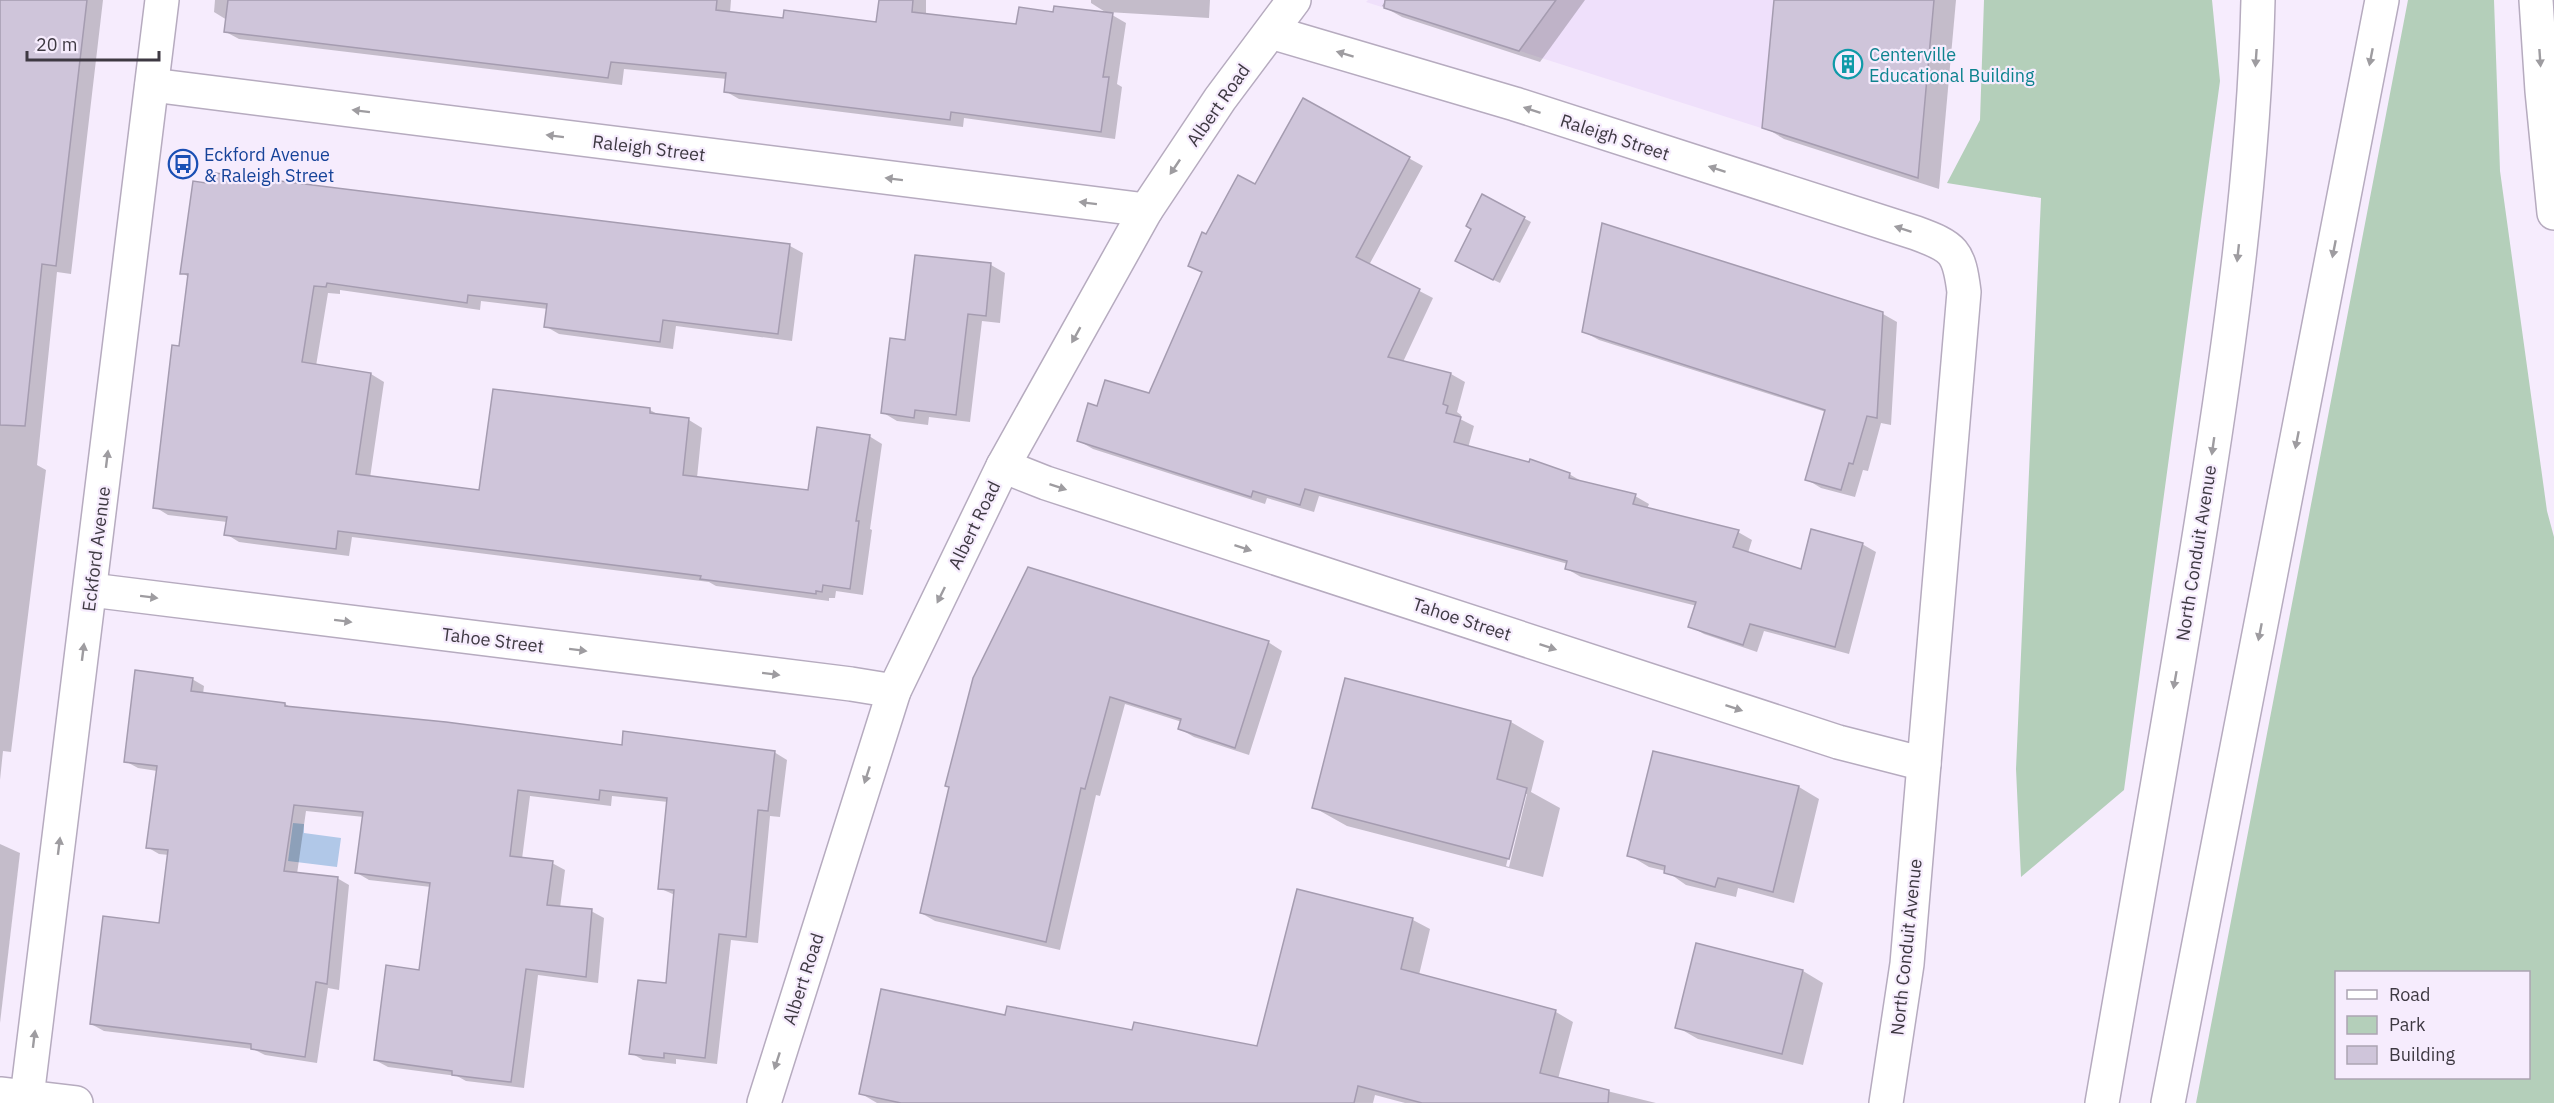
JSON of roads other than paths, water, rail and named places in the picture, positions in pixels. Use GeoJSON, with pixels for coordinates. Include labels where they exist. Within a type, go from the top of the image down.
{"type":"FeatureCollection","features":[{"type":"Feature","properties":{"kind":"main road","name":"Eckford Avenue"},"geometry":{"type":"LineString","coordinates":[[14,1096],[91,590],[162,0]]}},
{"type":"Feature","properties":{"kind":"main road","name":"Albert Road"},"geometry":{"type":"LineString","coordinates":[[764,1103],[894,691],[1003,466],[1146,210],[1220,99],[1294,0]]}},
{"type":"Feature","properties":{"kind":"main road","name":"North Conduit Avenue"},"geometry":{"type":"LineString","coordinates":[[2102,1103],[2191,590],[2227,352],[2250,133],[2257,50],[2258,0]]}},
{"type":"Feature","properties":{"kind":"main road"},"geometry":{"type":"LineString","coordinates":[[2168,1103],[2382,0]]}},
{"type":"Feature","properties":{"kind":"main road"},"geometry":{"type":"LineString","coordinates":[[2536,0],[2554,213]]}},
{"type":"Feature","properties":{"kind":"main road","name":"Raleigh Street"},"geometry":{"type":"LineString","coordinates":[[1271,32],[1515,104],[1916,233],[1939,242],[1955,253]]}},
{"type":"Feature","properties":{"kind":"main road","name":"Raleigh Street"},"geometry":{"type":"LineString","coordinates":[[152,85],[1146,210]]}},
{"type":"Feature","properties":{"kind":"main road","name":"North Conduit Avenue"},"geometry":{"type":"LineString","coordinates":[[1886,1103],[1907,964],[1964,292],[1962,271],[1955,253]]}},
{"type":"Feature","properties":{"kind":"main road","name":"Tahoe Street"},"geometry":{"type":"LineString","coordinates":[[1003,466],[1046,483],[1838,742],[1924,764]]}},
{"type":"Feature","properties":{"kind":"main road","name":"Tahoe Street"},"geometry":{"type":"LineString","coordinates":[[91,590],[894,691]]}},
{"type":"Feature","properties":{"kind":"main road"},"geometry":{"type":"LineString","coordinates":[[14,1096],[76,1103]]}},
{"type":"Feature","properties":{"kind":"water"},"geometry":{"type":"Polygon","coordinates":[[[293,823],[304,824],[304,833],[341,838],[337,867],[288,861],[293,823]]]}},
{"type":"Feature","properties":{"kind":"place","name":"Centerville Educational Building"},"geometry":{"type":"Point","coordinates":[1848,64]}},
{"type":"Feature","properties":{"kind":"place","name":"Eckford Avenue & Raleigh Street"},"geometry":{"type":"Point","coordinates":[183,164]}}]}
